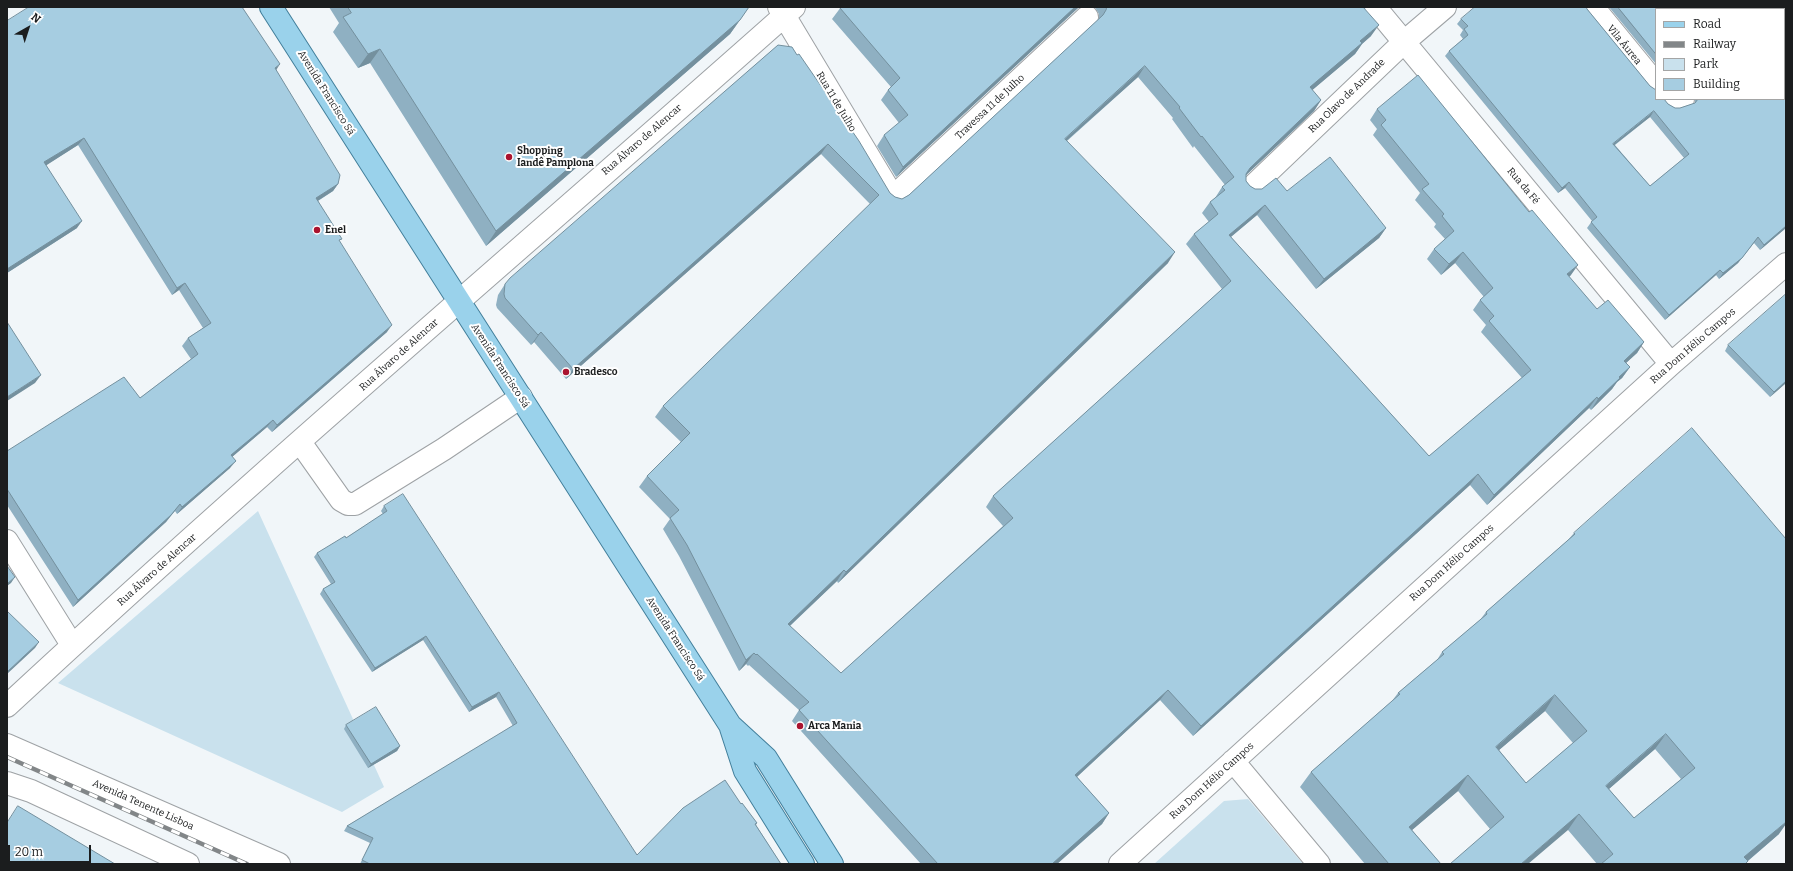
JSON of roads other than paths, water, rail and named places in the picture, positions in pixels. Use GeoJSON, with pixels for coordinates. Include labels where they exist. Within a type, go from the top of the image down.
{"type":"FeatureCollection","features":[{"type":"Feature","properties":{"kind":"main road","name":"Avenida Francisco Sá"},"geometry":{"type":"LineString","coordinates":[[271,7],[730,725],[745,771],[803,864]]}},
{"type":"Feature","properties":{"kind":"main road","name":"Avenida Francisco Sá"},"geometry":{"type":"LineString","coordinates":[[730,725],[766,758],[832,864]]}},
{"type":"Feature","properties":{"kind":"street","name":"Rua da Fé"},"geometry":{"type":"LineString","coordinates":[[1375,7],[1671,364]]}},
{"type":"Feature","properties":{"kind":"street","name":"Rua Olavo de Andrade"},"geometry":{"type":"LineString","coordinates":[[1251,188],[1404,42],[1445,7]]}},
{"type":"Feature","properties":{"kind":"street","name":"Vila Áurea"},"geometry":{"type":"LineString","coordinates":[[1593,7],[1655,83]]}},
{"type":"Feature","properties":{"kind":"street","name":"Rua Álvaro de Alencar"},"geometry":{"type":"LineString","coordinates":[[7,706],[72,645],[786,10]]}},
{"type":"Feature","properties":{"kind":"street","name":"Rua 11 de Julho"},"geometry":{"type":"LineString","coordinates":[[786,10],[893,196]]}},
{"type":"Feature","properties":{"kind":"street","name":"Travessa 11 de Julho"},"geometry":{"type":"LineString","coordinates":[[893,196],[1087,17]]}},
{"type":"Feature","properties":{"kind":"street","name":"Rua Dom Hélio Campos"},"geometry":{"type":"LineString","coordinates":[[1120,864],[1671,364],[1786,264]]}},
{"type":"Feature","properties":{"kind":"street"},"geometry":{"type":"LineString","coordinates":[[300,442],[341,500],[348,504],[355,504],[444,449],[521,397]]}},
{"type":"Feature","properties":{"kind":"street"},"geometry":{"type":"LineString","coordinates":[[7,541],[72,645]]}},
{"type":"Feature","properties":{"kind":"street","name":"Avenida Tenente Lisboa"},"geometry":{"type":"LineString","coordinates":[[7,746],[279,864]]}},
{"type":"Feature","properties":{"kind":"street"},"geometry":{"type":"LineString","coordinates":[[1233,761],[1318,864]]}},
{"type":"Feature","properties":{"kind":"street"},"geometry":{"type":"LineString","coordinates":[[7,783],[31,791],[188,864]]}},
{"type":"Feature","properties":{"kind":"railway"},"geometry":{"type":"LineString","coordinates":[[7,757],[247,864]]}},
{"type":"Feature","properties":{"kind":"place","name":"Shopping Iandê Pamplona"},"geometry":{"type":"Point","coordinates":[509,157]}},
{"type":"Feature","properties":{"kind":"place","name":"Enel"},"geometry":{"type":"Point","coordinates":[317,230]}},
{"type":"Feature","properties":{"kind":"place","name":"Bradesco"},"geometry":{"type":"Point","coordinates":[566,372]}},
{"type":"Feature","properties":{"kind":"place","name":"Arca Mania"},"geometry":{"type":"Point","coordinates":[800,726]}}]}
